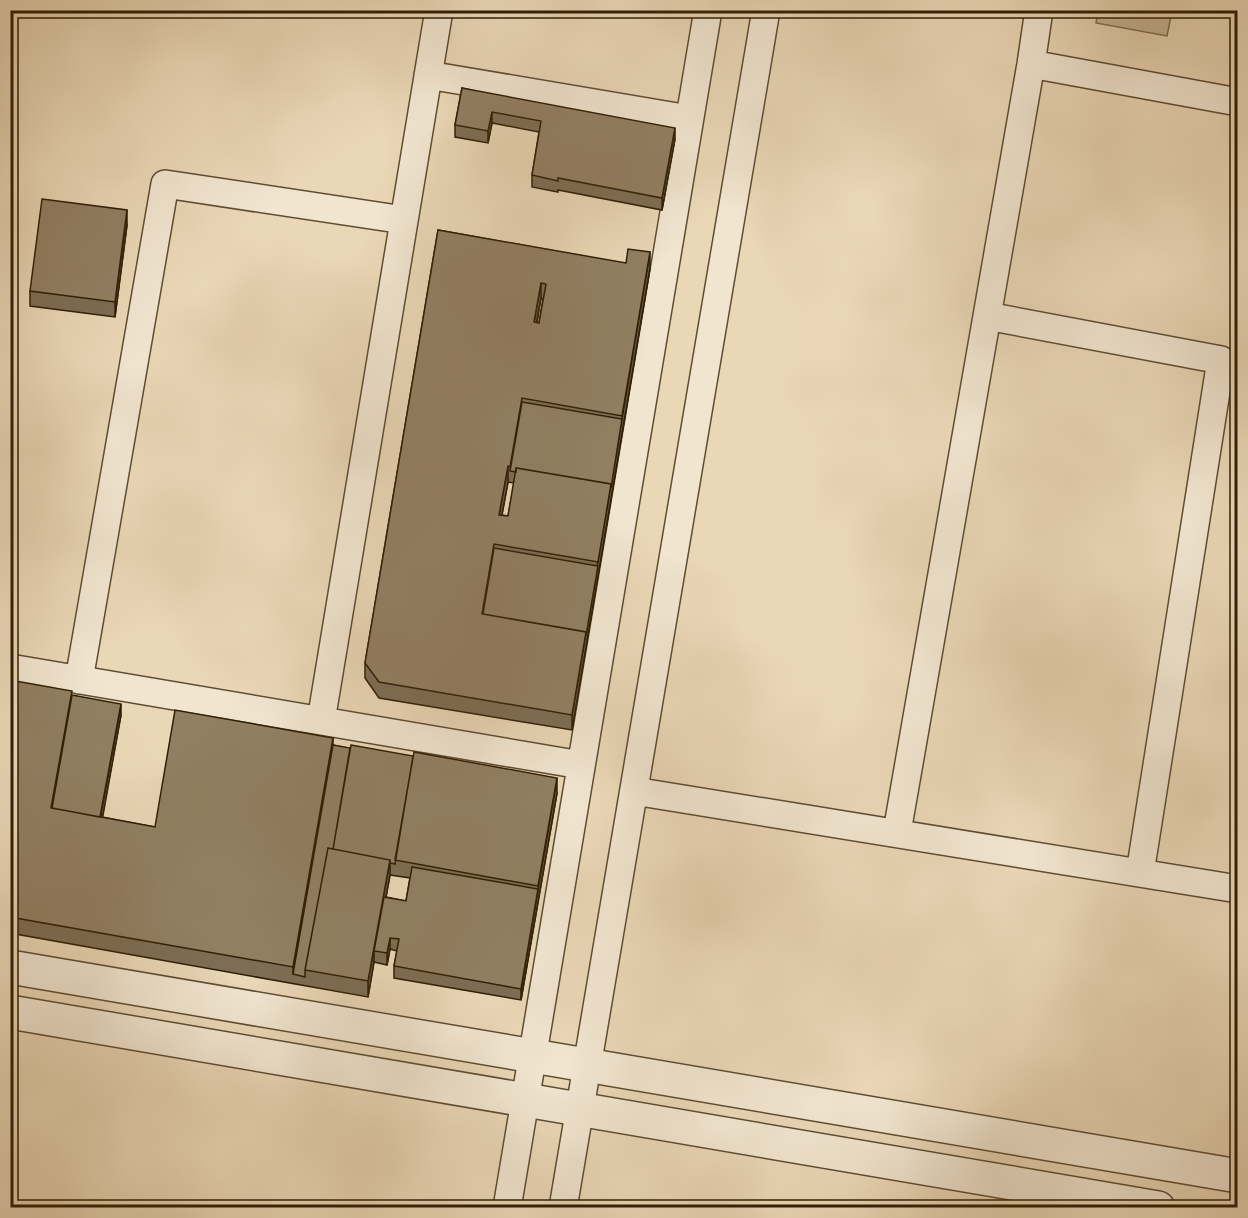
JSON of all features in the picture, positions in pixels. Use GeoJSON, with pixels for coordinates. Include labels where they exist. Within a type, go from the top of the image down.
{"type":"FeatureCollection","features":[{"type":"Feature","properties":{"kind":"street"},"geometry":{"type":"LineString","coordinates":[[321,721],[439,10]]}},
{"type":"Feature","properties":{"kind":"street"},"geometry":{"type":"LineString","coordinates":[[507,1208],[708,10]]}},
{"type":"Feature","properties":{"kind":"street"},"geometry":{"type":"LineString","coordinates":[[563,1208],[766,10]]}},
{"type":"Feature","properties":{"kind":"street"},"geometry":{"type":"LineString","coordinates":[[897,832],[1039,10]]}},
{"type":"Feature","properties":{"kind":"street"},"geometry":{"type":"LineString","coordinates":[[1031,64],[1238,102]]}},
{"type":"Feature","properties":{"kind":"street"},"geometry":{"type":"LineString","coordinates":[[428,75],[689,119]]}},
{"type":"Feature","properties":{"kind":"street"},"geometry":{"type":"LineString","coordinates":[[80,680],[165,184],[404,220]]}},
{"type":"Feature","properties":{"kind":"street"},"geometry":{"type":"LineString","coordinates":[[987,316],[1221,360],[1140,873]]}},
{"type":"Feature","properties":{"kind":"street"},"geometry":{"type":"LineString","coordinates":[[10,668],[581,765]]}},
{"type":"Feature","properties":{"kind":"street"},"geometry":{"type":"LineString","coordinates":[[634,791],[1238,889]]}},
{"type":"Feature","properties":{"kind":"street"},"geometry":{"type":"LineString","coordinates":[[10,967],[1238,1176]]}},
{"type":"Feature","properties":{"kind":"street"},"geometry":{"type":"LineString","coordinates":[[10,1012],[1158,1208]]}},
{"type":"Feature","properties":{"kind":"shaded area"},"geometry":{"type":"Polygon","coordinates":[[[1098,11],[1172,11],[1167,36],[1096,23],[1098,11]]]}},
{"type":"Feature","properties":{"kind":"building"},"geometry":{"type":"Polygon","coordinates":[[[462,88],[675,128],[662,198],[532,175],[541,121],[492,112],[488,131],[455,125],[462,88]]]}},
{"type":"Feature","properties":{"kind":"building"},"geometry":{"type":"Polygon","coordinates":[[[42,199],[127,210],[115,302],[30,291],[42,199]]]}},
{"type":"Feature","properties":{"kind":"building"},"geometry":{"type":"Polygon","coordinates":[[[438,230],[626,263],[628,249],[650,252],[622,416],[522,398],[499,515],[508,516],[516,468],[611,484],[598,562],[494,544],[482,614],[586,632],[572,715],[379,682],[365,663],[438,230]],[[541,283],[534,322],[539,323],[546,284],[541,283]]]}},
{"type":"Feature","properties":{"kind":"building"},"geometry":{"type":"Polygon","coordinates":[[[522,402],[622,419],[611,488],[611,484],[516,468],[516,472],[510,471],[522,402]]]}},
{"type":"Feature","properties":{"kind":"building"},"geometry":{"type":"Polygon","coordinates":[[[494,548],[598,566],[586,636],[586,632],[483,614],[494,548]]]}},
{"type":"Feature","properties":{"kind":"building"},"geometry":{"type":"Polygon","coordinates":[[[10,680],[72,691],[51,808],[155,827],[175,710],[333,738],[293,967],[10,917],[10,680]]]}},
{"type":"Feature","properties":{"kind":"building"},"geometry":{"type":"Polygon","coordinates":[[[72,695],[121,704],[100,817],[52,808],[72,695]]]}},
{"type":"Feature","properties":{"kind":"building"},"geometry":{"type":"Polygon","coordinates":[[[333,745],[350,748],[333,849],[328,848],[305,977],[293,974],[333,745]]]}},
{"type":"Feature","properties":{"kind":"building"},"geometry":{"type":"Polygon","coordinates":[[[351,745],[413,756],[395,864],[390,863],[390,860],[333,849],[351,745]]]}},
{"type":"Feature","properties":{"kind":"building"},"geometry":{"type":"Polygon","coordinates":[[[414,752],[557,778],[538,886],[395,860],[414,752]]]}},
{"type":"Feature","properties":{"kind":"building"},"geometry":{"type":"Polygon","coordinates":[[[328,848],[390,860],[368,981],[305,970],[328,848]]]}},
{"type":"Feature","properties":{"kind":"building"},"geometry":{"type":"Polygon","coordinates":[[[412,867],[538,889],[521,989],[394,966],[399,939],[390,938],[387,953],[374,951],[384,897],[406,901],[412,867]]]}}]}
